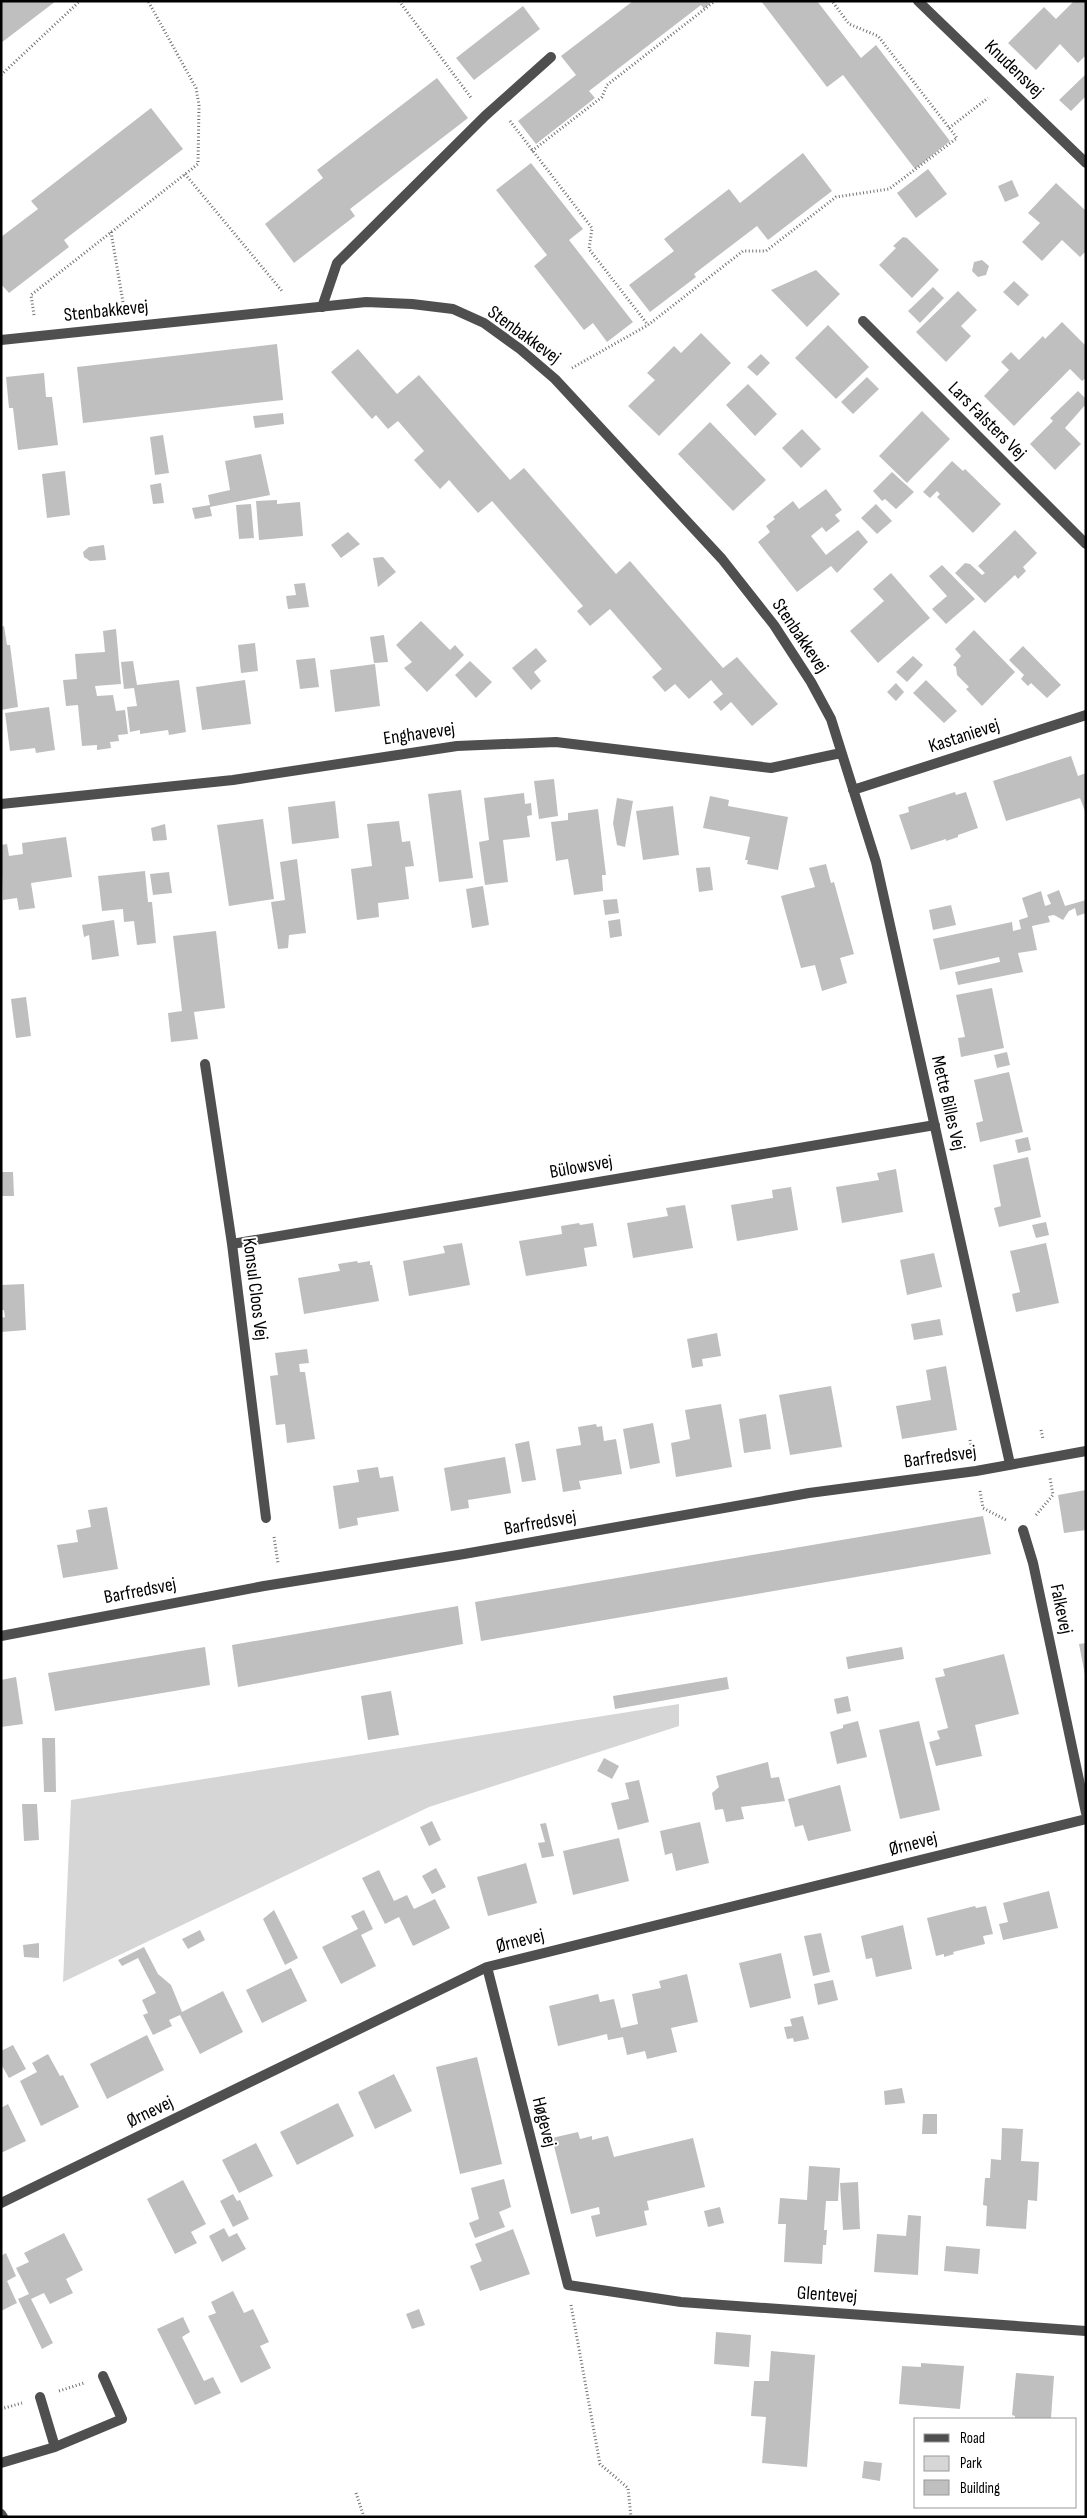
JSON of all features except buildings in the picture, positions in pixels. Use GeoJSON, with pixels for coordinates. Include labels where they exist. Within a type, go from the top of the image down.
{"type":"FeatureCollection","features":[{"type":"Feature","properties":{"kind":"street","name":"Knudensvej"},"geometry":{"type":"LineString","coordinates":[[918,1],[1086,163]]}},
{"type":"Feature","properties":{"kind":"street"},"geometry":{"type":"LineString","coordinates":[[322,307],[337,263],[485,116],[551,58]]}},
{"type":"Feature","properties":{"kind":"street","name":"Stenbakkevej"},"geometry":{"type":"LineString","coordinates":[[1,340],[366,302],[412,304],[453,309],[484,324],[520,349],[555,379],[722,558],[774,624],[811,682],[831,719],[841,753]]}},
{"type":"Feature","properties":{"kind":"street","name":"Lars Falsters Vej"},"geometry":{"type":"LineString","coordinates":[[863,322],[1086,544]]}},
{"type":"Feature","properties":{"kind":"street","name":"Kastanievej"},"geometry":{"type":"LineString","coordinates":[[853,790],[1086,715]]}},
{"type":"Feature","properties":{"kind":"street","name":"Enghavevej"},"geometry":{"type":"LineString","coordinates":[[1,804],[233,780],[457,746],[556,742],[771,768],[841,753]]}},
{"type":"Feature","properties":{"kind":"street","name":"Mette Billes Vej"},"geometry":{"type":"LineString","coordinates":[[841,753],[876,862],[1010,1464]]}},
{"type":"Feature","properties":{"kind":"street","name":"Konsul Cloos Vej"},"geometry":{"type":"LineString","coordinates":[[205,1064],[232,1244],[266,1518]]}},
{"type":"Feature","properties":{"kind":"street","name":"Bülowsvej"},"geometry":{"type":"LineString","coordinates":[[232,1244],[936,1125]]}},
{"type":"Feature","properties":{"kind":"street","name":"Barfredsvej"},"geometry":{"type":"LineString","coordinates":[[1,1636],[282,1583],[511,1546],[810,1493],[1086,1451]]}},
{"type":"Feature","properties":{"kind":"street","name":"Falkevej"},"geometry":{"type":"LineString","coordinates":[[1023,1530],[1033,1563],[1086,1813]]}},
{"type":"Feature","properties":{"kind":"street","name":"Ørnevej"},"geometry":{"type":"LineString","coordinates":[[1,2203],[487,1967],[1086,1819]]}},
{"type":"Feature","properties":{"kind":"street","name":"Høgevej"},"geometry":{"type":"LineString","coordinates":[[487,1967],[568,2285]]}},
{"type":"Feature","properties":{"kind":"street","name":"Glentevej"},"geometry":{"type":"LineString","coordinates":[[568,2285],[681,2302],[1086,2331]]}},
{"type":"Feature","properties":{"kind":"street"},"geometry":{"type":"LineString","coordinates":[[1,2463],[55,2447],[122,2419],[103,2376]]}},
{"type":"Feature","properties":{"kind":"street"},"geometry":{"type":"LineString","coordinates":[[40,2397],[55,2447]]}},
{"type":"Feature","properties":{"kind":"path"},"geometry":{"type":"LineString","coordinates":[[1,75],[80,1]]}},
{"type":"Feature","properties":{"kind":"path"},"geometry":{"type":"LineString","coordinates":[[37,336],[31,295],[198,164],[199,105],[196,88],[148,1]]}},
{"type":"Feature","properties":{"kind":"path"},"geometry":{"type":"LineString","coordinates":[[400,1],[485,116]]}},
{"type":"Feature","properties":{"kind":"path"},"geometry":{"type":"LineString","coordinates":[[532,151],[602,97],[607,85],[715,1]]}},
{"type":"Feature","properties":{"kind":"path"},"geometry":{"type":"LineString","coordinates":[[555,379],[648,325],[743,251],[766,250],[836,196],[889,189],[956,138],[878,36],[849,24],[832,1]]}},
{"type":"Feature","properties":{"kind":"path"},"geometry":{"type":"LineString","coordinates":[[949,128],[1005,85]]}},
{"type":"Feature","properties":{"kind":"path"},"geometry":{"type":"LineString","coordinates":[[497,105],[592,228],[590,249],[648,325]]}},
{"type":"Feature","properties":{"kind":"path"},"geometry":{"type":"LineString","coordinates":[[185,174],[298,309]]}},
{"type":"Feature","properties":{"kind":"path"},"geometry":{"type":"LineString","coordinates":[[111,232],[127,327]]}},
{"type":"Feature","properties":{"kind":"path"},"geometry":{"type":"LineString","coordinates":[[1023,1530],[1053,1495],[1041,1430]]}},
{"type":"Feature","properties":{"kind":"path"},"geometry":{"type":"LineString","coordinates":[[266,1518],[273,1532],[282,1583]]}},
{"type":"Feature","properties":{"kind":"path"},"geometry":{"type":"LineString","coordinates":[[568,2285],[600,2464],[628,2488],[631,2517]]}},
{"type":"Feature","properties":{"kind":"path"},"geometry":{"type":"LineString","coordinates":[[356,2493],[364,2517]]}},
{"type":"Feature","properties":{"kind":"green space"},"geometry":{"type":"Polygon","coordinates":[[[679,1704],[679,1726],[429,1807],[63,1982],[71,1800],[679,1704]]]}}]}
